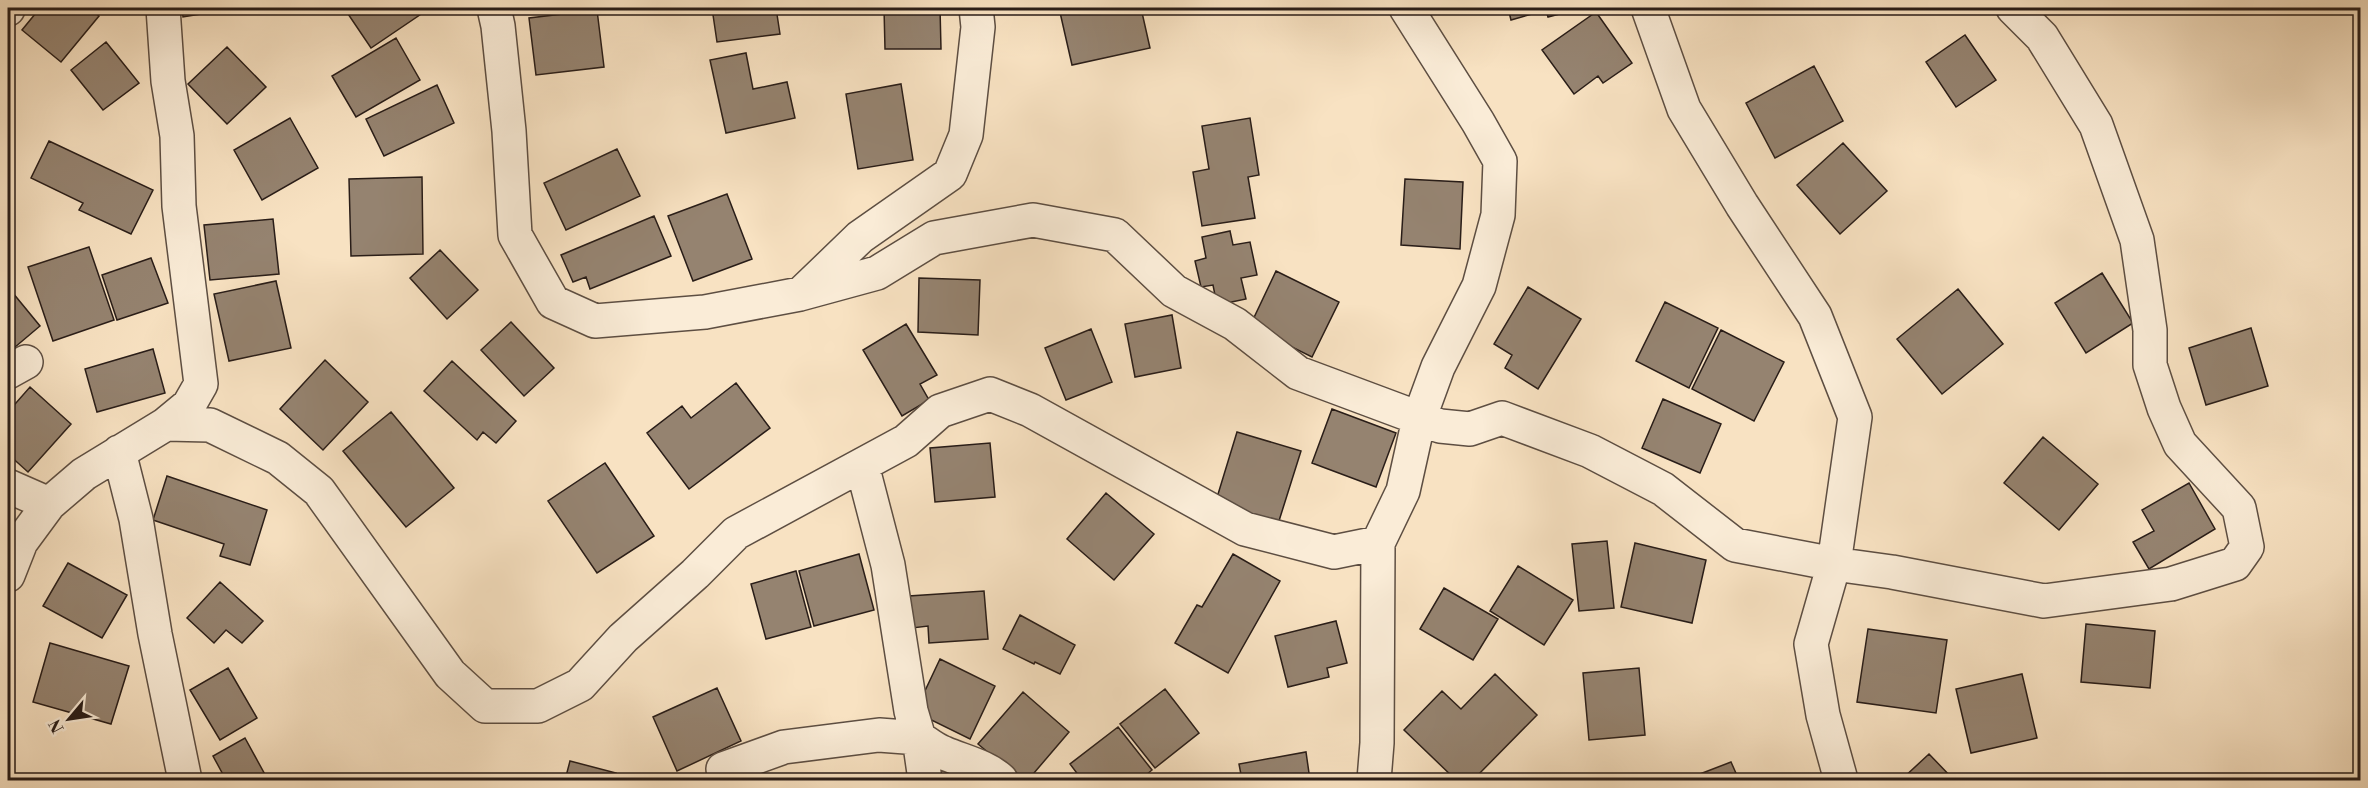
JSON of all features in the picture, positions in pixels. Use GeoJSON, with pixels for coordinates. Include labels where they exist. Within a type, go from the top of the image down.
{"type":"FeatureCollection","features":[{"type":"Feature","properties":{"kind":"street"},"geometry":{"type":"LineString","coordinates":[[8,574],[21,542],[50,504],[84,474],[166,423],[189,405],[201,384],[179,206],[177,136],[168,81],[163,8]]}},
{"type":"Feature","properties":{"kind":"street"},"geometry":{"type":"LineString","coordinates":[[494,8],[509,131],[515,235],[553,302],[595,321],[705,312],[800,294],[877,273],[934,238],[1033,220],[1114,235],[1174,291],[1234,324],[1298,373],[1440,426],[1470,429],[1502,418],[1590,452],[1663,489],[1736,545],[2044,601],[2171,584],[2235,564],[2247,547],[2239,508],[2180,444],[2164,408],[2150,365],[2150,330],[2136,240],[2096,125],[2042,37],[2013,8]]}},
{"type":"Feature","properties":{"kind":"street"},"geometry":{"type":"LineString","coordinates":[[800,294],[860,237],[950,174],[966,135],[978,27],[976,8]]}},
{"type":"Feature","properties":{"kind":"street"},"geometry":{"type":"LineString","coordinates":[[1374,780],[1377,743],[1378,543],[1402,490],[1419,418],[1438,368],[1479,286],[1498,215],[1500,161],[1406,8]]}},
{"type":"Feature","properties":{"kind":"street"},"geometry":{"type":"LineString","coordinates":[[1648,8],[1684,109],[1742,205],[1815,316],[1855,417],[1834,564],[1811,644],[1823,715],[1841,780]]}},
{"type":"Feature","properties":{"kind":"street"},"geometry":{"type":"LineString","coordinates":[[166,423],[210,424],[278,458],[319,491],[450,674],[485,706],[538,706],[580,685],[623,638],[695,574],[736,533],[906,441],[940,411],[990,394],[1030,410],[1245,529],[1334,552],[1378,543]]}},
{"type":"Feature","properties":{"kind":"street"},"geometry":{"type":"LineString","coordinates":[[119,452],[135,519],[155,634],[185,780]]}},
{"type":"Feature","properties":{"kind":"street"},"geometry":{"type":"LineString","coordinates":[[862,465],[888,566],[911,711],[919,738],[925,780]]}},
{"type":"Feature","properties":{"kind":"street"},"geometry":{"type":"LineString","coordinates":[[8,486],[50,504]]}},
{"type":"Feature","properties":{"kind":"street"},"geometry":{"type":"LineString","coordinates":[[723,770],[784,747],[879,735],[919,738],[941,752],[996,776],[1000,780]]}},
{"type":"Feature","properties":{"kind":"building"},"geometry":{"type":"Polygon","coordinates":[[[40,8],[89,8],[99,16],[61,62],[22,30],[40,8]]]}},
{"type":"Feature","properties":{"kind":"building"},"geometry":{"type":"Polygon","coordinates":[[[182,8],[238,8],[183,17],[182,8]]]}},
{"type":"Feature","properties":{"kind":"building"},"geometry":{"type":"Polygon","coordinates":[[[344,8],[430,8],[371,48],[344,8]]]}},
{"type":"Feature","properties":{"kind":"building"},"geometry":{"type":"Polygon","coordinates":[[[712,8],[776,8],[780,34],[717,42],[712,8]]]}},
{"type":"Feature","properties":{"kind":"building"},"geometry":{"type":"Polygon","coordinates":[[[884,8],[940,8],[941,49],[885,49],[884,8]]]}},
{"type":"Feature","properties":{"kind":"building"},"geometry":{"type":"Polygon","coordinates":[[[1059,8],[1141,8],[1150,48],[1072,65],[1059,8]]]}},
{"type":"Feature","properties":{"kind":"building"},"geometry":{"type":"Polygon","coordinates":[[[1508,8],[1582,8],[1548,17],[1546,10],[1511,20],[1508,8]]]}},
{"type":"Feature","properties":{"kind":"building"},"geometry":{"type":"Polygon","coordinates":[[[597,10],[604,67],[536,75],[529,18],[597,10]]]}},
{"type":"Feature","properties":{"kind":"building"},"geometry":{"type":"Polygon","coordinates":[[[1596,12],[1632,63],[1603,83],[1598,76],[1574,94],[1542,50],[1596,12]]]}},
{"type":"Feature","properties":{"kind":"building"},"geometry":{"type":"Polygon","coordinates":[[[1965,35],[1996,80],[1956,107],[1926,62],[1965,35]]]}},
{"type":"Feature","properties":{"kind":"building"},"geometry":{"type":"Polygon","coordinates":[[[396,38],[420,80],[356,117],[332,76],[396,38]]]}},
{"type":"Feature","properties":{"kind":"building"},"geometry":{"type":"Polygon","coordinates":[[[106,42],[139,83],[103,110],[71,70],[106,42]]]}},
{"type":"Feature","properties":{"kind":"building"},"geometry":{"type":"Polygon","coordinates":[[[227,47],[266,87],[227,124],[188,84],[227,47]]]}},
{"type":"Feature","properties":{"kind":"building"},"geometry":{"type":"Polygon","coordinates":[[[746,53],[753,89],[787,82],[795,118],[726,133],[710,60],[746,53]]]}},
{"type":"Feature","properties":{"kind":"building"},"geometry":{"type":"Polygon","coordinates":[[[1814,66],[1843,121],[1775,158],[1746,103],[1814,66]]]}},
{"type":"Feature","properties":{"kind":"building"},"geometry":{"type":"Polygon","coordinates":[[[901,84],[913,160],[858,169],[846,94],[901,84]]]}},
{"type":"Feature","properties":{"kind":"building"},"geometry":{"type":"Polygon","coordinates":[[[437,85],[454,123],[384,156],[366,119],[437,85]]]}},
{"type":"Feature","properties":{"kind":"building"},"geometry":{"type":"Polygon","coordinates":[[[290,118],[318,168],[262,200],[234,150],[290,118]]]}},
{"type":"Feature","properties":{"kind":"building"},"geometry":{"type":"Polygon","coordinates":[[[1250,118],[1259,175],[1248,177],[1255,218],[1202,226],[1193,172],[1209,169],[1202,126],[1250,118]]]}},
{"type":"Feature","properties":{"kind":"building"},"geometry":{"type":"Polygon","coordinates":[[[49,141],[153,190],[131,234],[79,210],[83,203],[31,178],[49,141]]]}},
{"type":"Feature","properties":{"kind":"building"},"geometry":{"type":"Polygon","coordinates":[[[1843,143],[1887,191],[1840,234],[1797,185],[1843,143]]]}},
{"type":"Feature","properties":{"kind":"building"},"geometry":{"type":"Polygon","coordinates":[[[617,149],[640,196],[566,230],[544,183],[617,149]]]}},
{"type":"Feature","properties":{"kind":"building"},"geometry":{"type":"Polygon","coordinates":[[[422,177],[423,254],[351,256],[349,179],[422,177]]]}},
{"type":"Feature","properties":{"kind":"building"},"geometry":{"type":"Polygon","coordinates":[[[1405,179],[1463,182],[1460,249],[1401,245],[1405,179]]]}},
{"type":"Feature","properties":{"kind":"building"},"geometry":{"type":"Polygon","coordinates":[[[727,194],[752,259],[693,281],[668,216],[727,194]]]}},
{"type":"Feature","properties":{"kind":"building"},"geometry":{"type":"Polygon","coordinates":[[[654,216],[671,256],[590,289],[586,277],[573,282],[561,255],[654,216]]]}},
{"type":"Feature","properties":{"kind":"building"},"geometry":{"type":"Polygon","coordinates":[[[273,219],[279,274],[210,280],[204,225],[273,219]]]}},
{"type":"Feature","properties":{"kind":"building"},"geometry":{"type":"Polygon","coordinates":[[[1230,231],[1233,245],[1250,242],[1257,275],[1241,278],[1246,299],[1217,305],[1213,285],[1201,287],[1195,261],[1206,258],[1202,237],[1230,231]]]}},
{"type":"Feature","properties":{"kind":"building"},"geometry":{"type":"Polygon","coordinates":[[[89,247],[114,320],[53,341],[28,267],[89,247]]]}},
{"type":"Feature","properties":{"kind":"building"},"geometry":{"type":"Polygon","coordinates":[[[440,250],[478,290],[447,319],[410,278],[440,250]]]}},
{"type":"Feature","properties":{"kind":"building"},"geometry":{"type":"Polygon","coordinates":[[[151,258],[168,303],[117,320],[102,275],[151,258]]]}},
{"type":"Feature","properties":{"kind":"building"},"geometry":{"type":"Polygon","coordinates":[[[1276,271],[1339,302],[1312,357],[1250,326],[1276,271]]]}},
{"type":"Feature","properties":{"kind":"building"},"geometry":{"type":"Polygon","coordinates":[[[2102,273],[2133,323],[2086,353],[2055,303],[2102,273]]]}},
{"type":"Feature","properties":{"kind":"building"},"geometry":{"type":"Polygon","coordinates":[[[919,278],[980,280],[978,335],[918,332],[919,278]]]}},
{"type":"Feature","properties":{"kind":"building"},"geometry":{"type":"Polygon","coordinates":[[[276,281],[291,348],[229,361],[214,294],[276,281]]]}},
{"type":"Feature","properties":{"kind":"building"},"geometry":{"type":"Polygon","coordinates":[[[8,287],[40,326],[8,353],[8,287]]]}},
{"type":"Feature","properties":{"kind":"building"},"geometry":{"type":"Polygon","coordinates":[[[1528,287],[1581,319],[1538,389],[1505,368],[1512,355],[1494,344],[1528,287]]]}},
{"type":"Feature","properties":{"kind":"building"},"geometry":{"type":"Polygon","coordinates":[[[1958,289],[2003,344],[1942,394],[1897,339],[1958,289]]]}},
{"type":"Feature","properties":{"kind":"building"},"geometry":{"type":"Polygon","coordinates":[[[1665,302],[1718,328],[1689,388],[1636,361],[1665,302]]]}},
{"type":"Feature","properties":{"kind":"building"},"geometry":{"type":"Polygon","coordinates":[[[1172,315],[1181,368],[1135,377],[1125,324],[1172,315]]]}},
{"type":"Feature","properties":{"kind":"building"},"geometry":{"type":"Polygon","coordinates":[[[511,322],[554,368],[524,396],[481,350],[511,322]]]}},
{"type":"Feature","properties":{"kind":"building"},"geometry":{"type":"Polygon","coordinates":[[[906,324],[937,375],[920,384],[929,400],[902,416],[863,350],[906,324]]]}},
{"type":"Feature","properties":{"kind":"building"},"geometry":{"type":"Polygon","coordinates":[[[2251,328],[2268,386],[2206,405],[2189,348],[2251,328]]]}},
{"type":"Feature","properties":{"kind":"building"},"geometry":{"type":"Polygon","coordinates":[[[1091,329],[1112,382],[1066,400],[1045,348],[1091,329]]]}},
{"type":"Feature","properties":{"kind":"building"},"geometry":{"type":"Polygon","coordinates":[[[1721,330],[1784,362],[1754,421],[1692,389],[1721,330]]]}},
{"type":"Feature","properties":{"kind":"building"},"geometry":{"type":"Polygon","coordinates":[[[153,349],[165,393],[97,412],[85,369],[153,349]]]}},
{"type":"Feature","properties":{"kind":"building"},"geometry":{"type":"Polygon","coordinates":[[[325,360],[368,402],[323,450],[280,409],[325,360]]]}},
{"type":"Feature","properties":{"kind":"building"},"geometry":{"type":"Polygon","coordinates":[[[452,361],[516,421],[496,443],[483,432],[477,440],[424,391],[452,361]]]}},
{"type":"Feature","properties":{"kind":"building"},"geometry":{"type":"Polygon","coordinates":[[[736,383],[770,428],[689,489],[647,433],[682,406],[691,418],[736,383]]]}},
{"type":"Feature","properties":{"kind":"building"},"geometry":{"type":"Polygon","coordinates":[[[30,387],[71,424],[28,472],[8,454],[8,412],[30,387]]]}},
{"type":"Feature","properties":{"kind":"building"},"geometry":{"type":"Polygon","coordinates":[[[1663,399],[1721,424],[1700,473],[1642,448],[1663,399]]]}},
{"type":"Feature","properties":{"kind":"building"},"geometry":{"type":"Polygon","coordinates":[[[1332,409],[1396,433],[1376,487],[1312,463],[1332,409]]]}},
{"type":"Feature","properties":{"kind":"building"},"geometry":{"type":"Polygon","coordinates":[[[391,412],[454,488],[406,527],[343,451],[391,412]]]}},
{"type":"Feature","properties":{"kind":"building"},"geometry":{"type":"Polygon","coordinates":[[[1237,432],[1301,451],[1278,524],[1215,504],[1237,432]]]}},
{"type":"Feature","properties":{"kind":"building"},"geometry":{"type":"Polygon","coordinates":[[[2043,437],[2098,484],[2059,530],[2004,483],[2043,437]]]}},
{"type":"Feature","properties":{"kind":"building"},"geometry":{"type":"Polygon","coordinates":[[[990,443],[995,497],[935,502],[930,448],[990,443]]]}},
{"type":"Feature","properties":{"kind":"building"},"geometry":{"type":"Polygon","coordinates":[[[605,463],[654,536],[597,573],[548,501],[605,463]]]}},
{"type":"Feature","properties":{"kind":"building"},"geometry":{"type":"Polygon","coordinates":[[[167,476],[267,510],[250,565],[220,556],[224,544],[153,520],[167,476]]]}},
{"type":"Feature","properties":{"kind":"building"},"geometry":{"type":"Polygon","coordinates":[[[2189,483],[2215,529],[2149,569],[2133,542],[2154,531],[2142,510],[2189,483]]]}},
{"type":"Feature","properties":{"kind":"building"},"geometry":{"type":"Polygon","coordinates":[[[1106,493],[1154,534],[1114,580],[1067,539],[1106,493]]]}},
{"type":"Feature","properties":{"kind":"building"},"geometry":{"type":"Polygon","coordinates":[[[1607,541],[1614,608],[1579,611],[1572,544],[1607,541]]]}},
{"type":"Feature","properties":{"kind":"building"},"geometry":{"type":"Polygon","coordinates":[[[1635,543],[1706,560],[1692,623],[1621,607],[1635,543]]]}},
{"type":"Feature","properties":{"kind":"building"},"geometry":{"type":"Polygon","coordinates":[[[859,554],[874,610],[814,626],[799,571],[859,554]]]}},
{"type":"Feature","properties":{"kind":"building"},"geometry":{"type":"Polygon","coordinates":[[[1233,554],[1280,581],[1228,673],[1175,643],[1197,605],[1202,607],[1233,554]]]}},
{"type":"Feature","properties":{"kind":"building"},"geometry":{"type":"Polygon","coordinates":[[[68,563],[127,595],[102,638],[43,606],[68,563]]]}},
{"type":"Feature","properties":{"kind":"building"},"geometry":{"type":"Polygon","coordinates":[[[1518,566],[1573,600],[1544,645],[1490,611],[1518,566]]]}},
{"type":"Feature","properties":{"kind":"building"},"geometry":{"type":"Polygon","coordinates":[[[796,571],[811,627],[766,639],[751,584],[796,571]]]}},
{"type":"Feature","properties":{"kind":"building"},"geometry":{"type":"Polygon","coordinates":[[[220,582],[263,621],[242,643],[226,630],[214,643],[187,618],[220,582]]]}},
{"type":"Feature","properties":{"kind":"building"},"geometry":{"type":"Polygon","coordinates":[[[1444,588],[1498,619],[1473,660],[1420,629],[1444,588]]]}},
{"type":"Feature","properties":{"kind":"building"},"geometry":{"type":"Polygon","coordinates":[[[984,591],[988,639],[929,643],[928,626],[912,628],[909,596],[984,591]]]}},
{"type":"Feature","properties":{"kind":"building"},"geometry":{"type":"Polygon","coordinates":[[[1020,615],[1075,645],[1060,674],[1003,649],[1020,615]]]}},
{"type":"Feature","properties":{"kind":"building"},"geometry":{"type":"Polygon","coordinates":[[[1336,621],[1347,663],[1327,668],[1329,677],[1288,687],[1275,636],[1336,621]]]}},
{"type":"Feature","properties":{"kind":"building"},"geometry":{"type":"Polygon","coordinates":[[[2086,624],[2155,631],[2150,688],[2081,682],[2086,624]]]}},
{"type":"Feature","properties":{"kind":"building"},"geometry":{"type":"Polygon","coordinates":[[[1868,629],[1947,640],[1936,713],[1857,702],[1868,629]]]}},
{"type":"Feature","properties":{"kind":"building"},"geometry":{"type":"Polygon","coordinates":[[[50,643],[129,666],[111,724],[33,702],[50,643]]]}},
{"type":"Feature","properties":{"kind":"building"},"geometry":{"type":"Polygon","coordinates":[[[940,659],[995,686],[970,739],[915,712],[940,659]]]}},
{"type":"Feature","properties":{"kind":"building"},"geometry":{"type":"Polygon","coordinates":[[[228,668],[257,718],[220,740],[190,690],[228,668]]]}},
{"type":"Feature","properties":{"kind":"building"},"geometry":{"type":"Polygon","coordinates":[[[1639,668],[1645,735],[1589,740],[1583,673],[1639,668]]]}},
{"type":"Feature","properties":{"kind":"building"},"geometry":{"type":"Polygon","coordinates":[[[1495,674],[1537,715],[1473,780],[1456,780],[1404,730],[1442,691],[1461,709],[1495,674]]]}},
{"type":"Feature","properties":{"kind":"building"},"geometry":{"type":"Polygon","coordinates":[[[2022,674],[2037,738],[1971,753],[1956,689],[2022,674]]]}},
{"type":"Feature","properties":{"kind":"building"},"geometry":{"type":"Polygon","coordinates":[[[717,688],[741,741],[677,771],[653,717],[717,688]]]}},
{"type":"Feature","properties":{"kind":"building"},"geometry":{"type":"Polygon","coordinates":[[[1165,689],[1199,733],[1155,768],[1120,724],[1165,689]]]}},
{"type":"Feature","properties":{"kind":"building"},"geometry":{"type":"Polygon","coordinates":[[[1023,692],[1069,732],[1028,780],[1021,780],[978,744],[1023,692]]]}},
{"type":"Feature","properties":{"kind":"building"},"geometry":{"type":"Polygon","coordinates":[[[1118,727],[1152,770],[1140,780],[1082,780],[1070,764],[1118,727]]]}},
{"type":"Feature","properties":{"kind":"building"},"geometry":{"type":"Polygon","coordinates":[[[245,738],[268,780],[226,780],[213,756],[245,738]]]}},
{"type":"Feature","properties":{"kind":"building"},"geometry":{"type":"Polygon","coordinates":[[[1306,752],[1310,780],[1242,780],[1239,764],[1306,752]]]}},
{"type":"Feature","properties":{"kind":"building"},"geometry":{"type":"Polygon","coordinates":[[[1929,754],[1954,780],[1901,780],[1929,754]]]}},
{"type":"Feature","properties":{"kind":"building"},"geometry":{"type":"Polygon","coordinates":[[[570,761],[616,773],[614,780],[565,780],[570,761]]]}},
{"type":"Feature","properties":{"kind":"building"},"geometry":{"type":"Polygon","coordinates":[[[1731,762],[1739,780],[1693,780],[1692,777],[1731,762]]]}}]}
